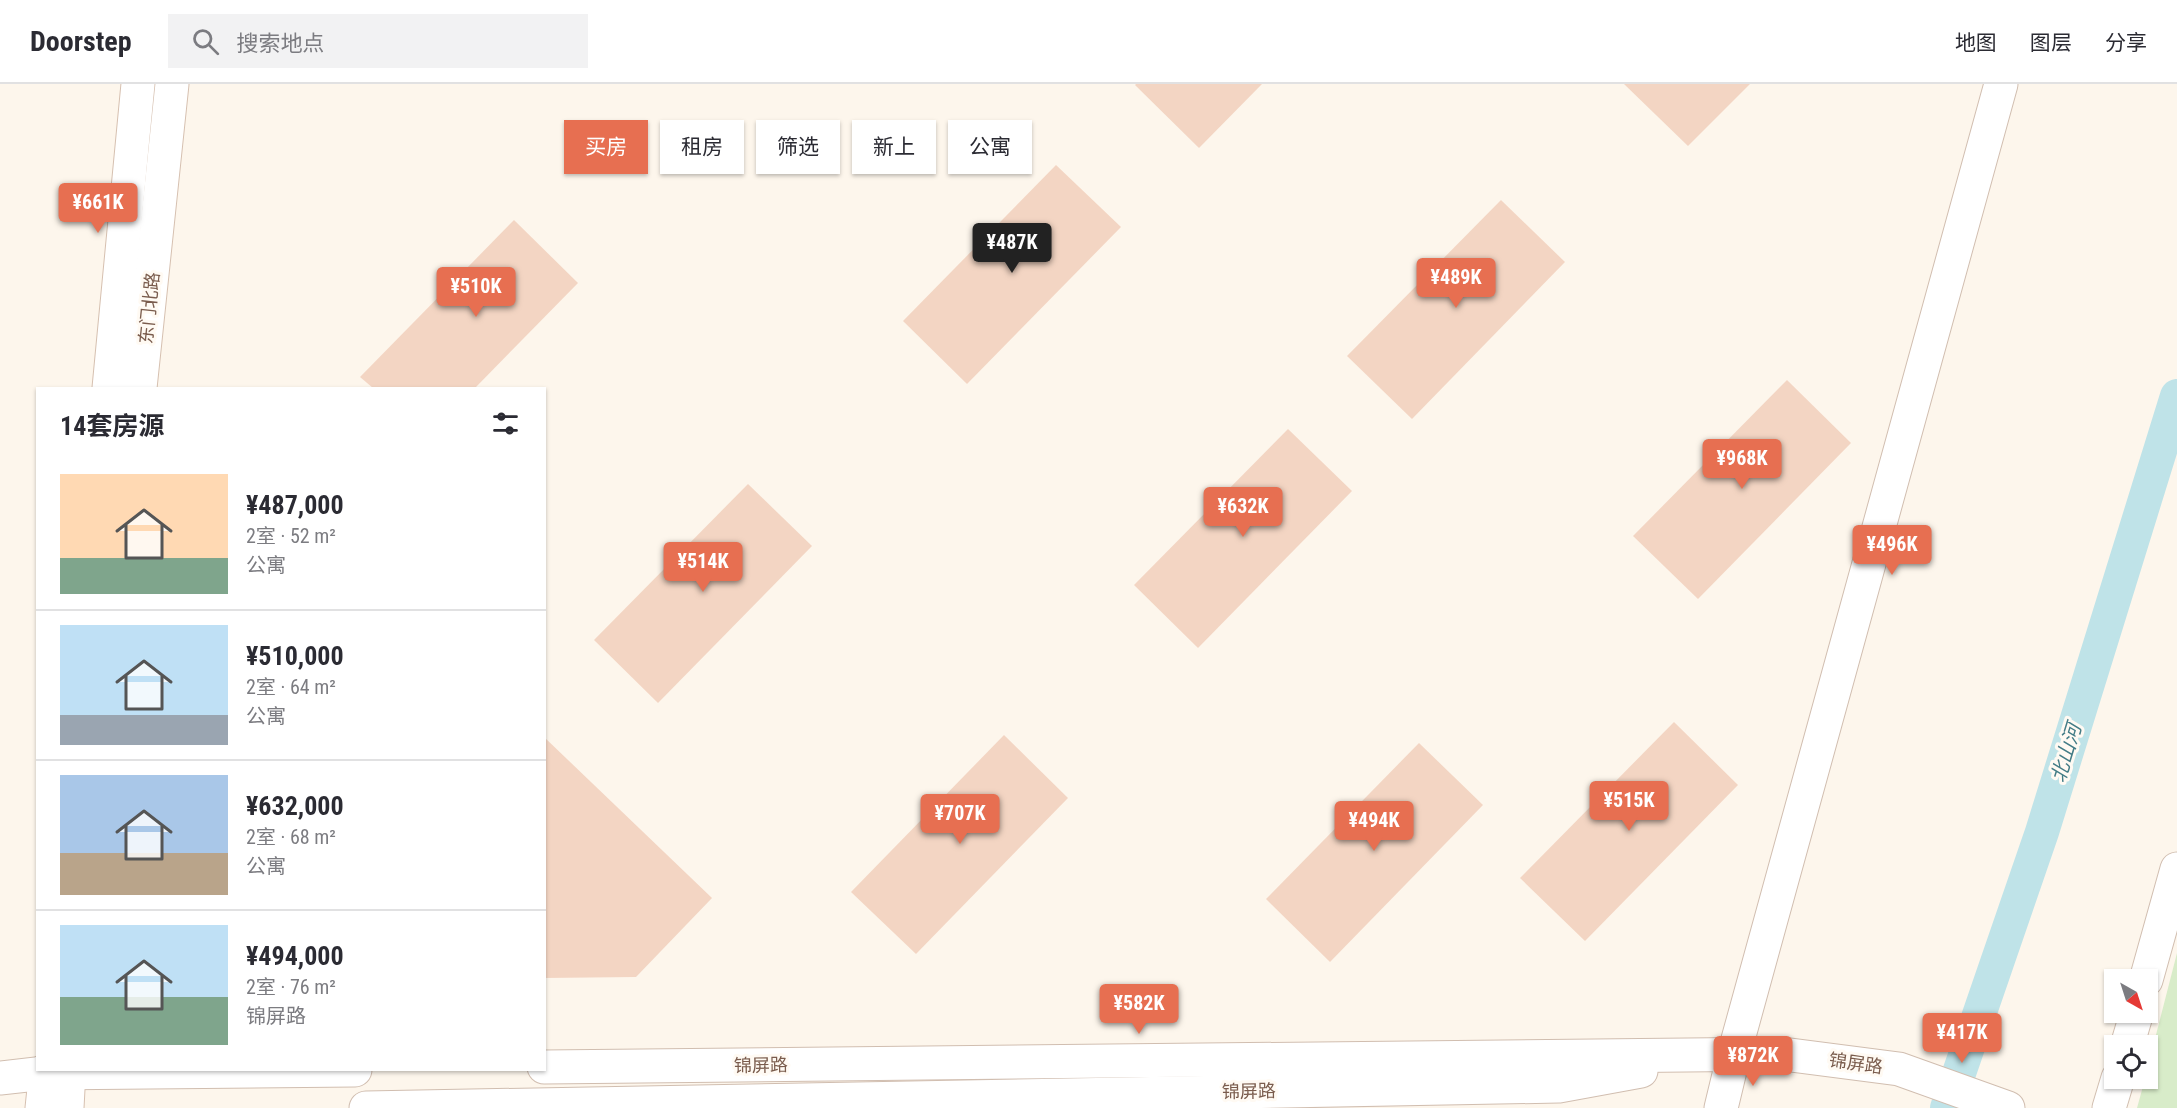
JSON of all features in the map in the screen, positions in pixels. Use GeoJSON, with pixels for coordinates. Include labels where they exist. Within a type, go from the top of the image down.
{"type":"FeatureCollection","features":[{"type":"Feature","properties":{"kind":"street","name":"东门北路"},"geometry":{"type":"LineString","coordinates":[[110,387],[138,84]]}},
{"type":"Feature","properties":{"kind":"street","name":"东门北路"},"geometry":{"type":"LineString","coordinates":[[140,387],[172,84]]}},
{"type":"Feature","properties":{"kind":"street"},"geometry":{"type":"LineString","coordinates":[[1722,1108],[1734,1054],[2001,84]]}},
{"type":"Feature","properties":{"kind":"street"},"geometry":{"type":"LineString","coordinates":[[2149,969],[2177,869]]}},
{"type":"Feature","properties":{"kind":"street","name":"锦屏路"},"geometry":{"type":"LineString","coordinates":[[366,1108],[1559,1086],[1734,1054]]}},
{"type":"Feature","properties":{"kind":"street","name":"锦屏路"},"geometry":{"type":"LineString","coordinates":[[546,1067],[1783,1054],[1899,1069],[2008,1108]]}},
{"type":"Feature","properties":{"kind":"street"},"geometry":{"type":"LineString","coordinates":[[0,1078],[57,1071]]}},
{"type":"Feature","properties":{"kind":"street"},"geometry":{"type":"LineString","coordinates":[[42,1108],[57,1071]]}},
{"type":"Feature","properties":{"kind":"street"},"geometry":{"type":"LineString","coordinates":[[57,1071],[67,1108]]}},
{"type":"Feature","properties":{"kind":"street"},"geometry":{"type":"LineString","coordinates":[[2109,1108],[2115,1089]]}},
{"type":"Feature","properties":{"kind":"green space"},"geometry":{"type":"Polygon","coordinates":[[[2177,953],[2177,1108],[2137,1108],[2142,1089],[2158,1089],[2158,1035],[2156,1035],[2177,953]]]}},
{"type":"Feature","properties":{"kind":"building"},"geometry":{"type":"Polygon","coordinates":[[[1136,84],[1262,84],[1199,148],[1136,84]]]}},
{"type":"Feature","properties":{"kind":"building"},"geometry":{"type":"Polygon","coordinates":[[[1624,84],[1750,84],[1688,146],[1624,84]]]}},
{"type":"Feature","properties":{"kind":"building"},"geometry":{"type":"Polygon","coordinates":[[[1056,165],[1121,227],[967,384],[903,321],[1056,165]]]}},
{"type":"Feature","properties":{"kind":"building"},"geometry":{"type":"Polygon","coordinates":[[[1501,200],[1565,262],[1412,419],[1347,356],[1501,200]]]}},
{"type":"Feature","properties":{"kind":"building"},"geometry":{"type":"Polygon","coordinates":[[[514,220],[578,283],[476,387],[372,387],[360,377],[514,220]]]}},
{"type":"Feature","properties":{"kind":"building"},"geometry":{"type":"Polygon","coordinates":[[[1787,380],[1851,443],[1698,599],[1633,536],[1787,380]]]}},
{"type":"Feature","properties":{"kind":"building"},"geometry":{"type":"Polygon","coordinates":[[[1288,429],[1352,491],[1198,648],[1134,585],[1288,429]]]}},
{"type":"Feature","properties":{"kind":"building"},"geometry":{"type":"Polygon","coordinates":[[[748,484],[812,546],[658,703],[594,640],[748,484]]]}},
{"type":"Feature","properties":{"kind":"building"},"geometry":{"type":"Polygon","coordinates":[[[1674,722],[1738,785],[1585,941],[1520,878],[1674,722]]]}},
{"type":"Feature","properties":{"kind":"building"},"geometry":{"type":"Polygon","coordinates":[[[1004,735],[1068,798],[916,954],[851,892],[1004,735]]]}},
{"type":"Feature","properties":{"kind":"building"},"geometry":{"type":"Polygon","coordinates":[[[546,739],[712,898],[636,977],[546,978],[546,739]]]}},
{"type":"Feature","properties":{"kind":"building"},"geometry":{"type":"Polygon","coordinates":[[[1419,743],[1483,805],[1330,962],[1266,899],[1419,743]]]}},
{"type":"Feature","properties":{"kind":"waterway","name":"北山河"},"geometry":{"type":"LineString","coordinates":[[1947,1108],[2042,832],[2177,396]]}}]}
